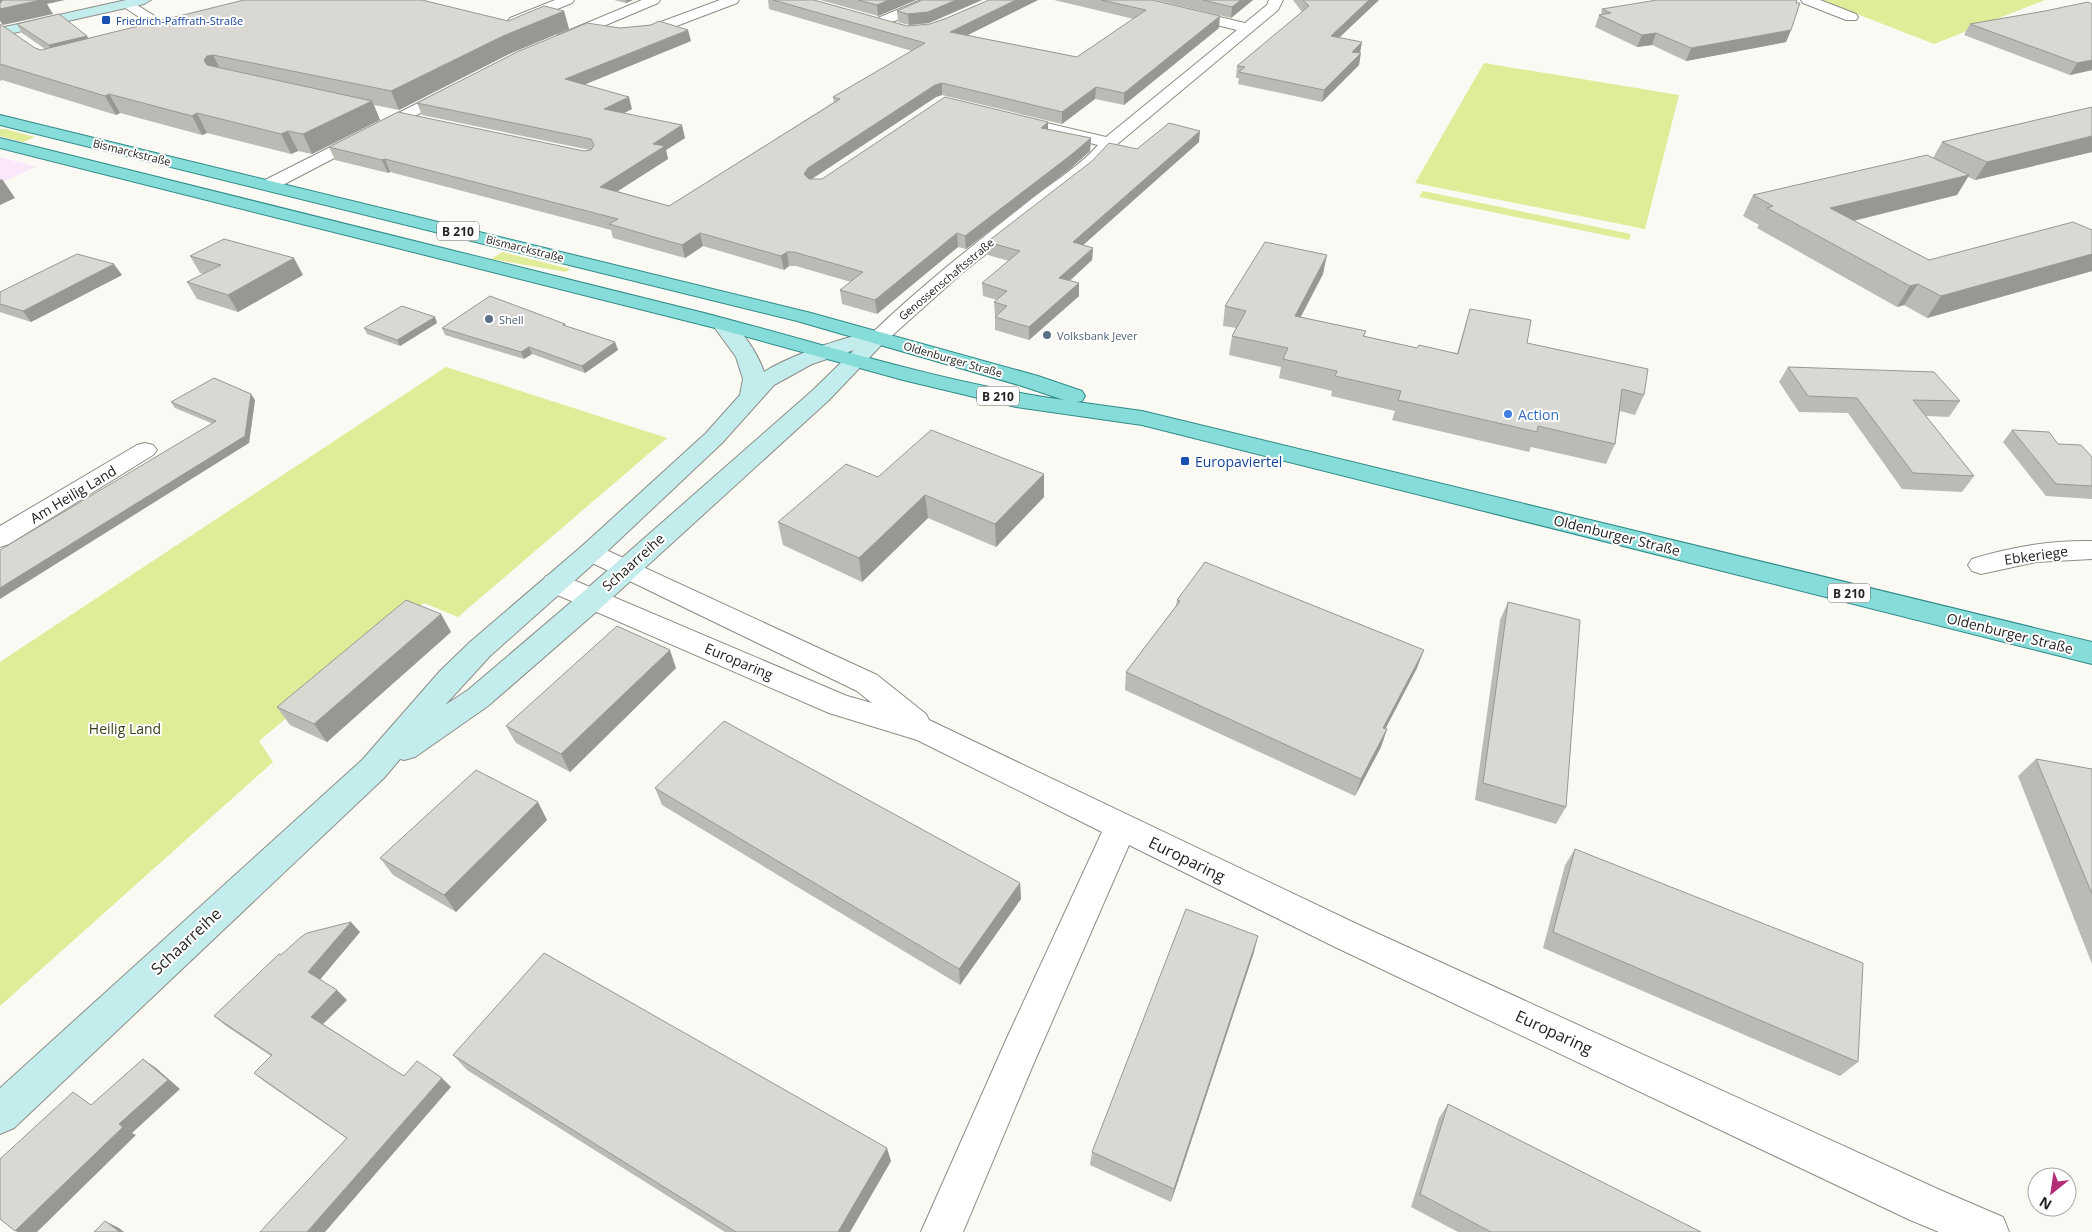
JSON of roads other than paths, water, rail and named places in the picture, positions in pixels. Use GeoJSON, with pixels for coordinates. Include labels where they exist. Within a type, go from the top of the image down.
{"type":"FeatureCollection","features":[{"type":"Feature","properties":{"kind":"main road"},"geometry":{"type":"LineString","coordinates":[[7,35],[144,0]]}},
{"type":"Feature","properties":{"kind":"main road","name":"Bismarckstraße"},"geometry":{"type":"LineString","coordinates":[[0,120],[786,312],[879,337]]}},
{"type":"Feature","properties":{"kind":"main road","name":"Bismarckstraße"},"geometry":{"type":"LineString","coordinates":[[0,143],[722,324],[857,360]]}},
{"type":"Feature","properties":{"kind":"main road"},"geometry":{"type":"LineString","coordinates":[[722,324],[743,351],[751,368],[754,379],[751,395]]}},
{"type":"Feature","properties":{"kind":"main road","name":"Bismarckstraße"},"geometry":{"type":"LineString","coordinates":[[751,395],[766,380],[783,368],[825,351],[879,337]]}},
{"type":"Feature","properties":{"kind":"main road","name":"Schaarreihe"},"geometry":{"type":"LineString","coordinates":[[373,769],[478,698],[821,395],[879,337]]}},
{"type":"Feature","properties":{"kind":"main road","name":"Oldenburger Straße"},"geometry":{"type":"LineString","coordinates":[[879,337],[1030,381],[1142,418],[2092,653]]}},
{"type":"Feature","properties":{"kind":"main road","name":"Oldenburger Straße"},"geometry":{"type":"LineString","coordinates":[[857,360],[1016,400],[1142,418]]}},
{"type":"Feature","properties":{"kind":"main road","name":"Schaarreihe"},"geometry":{"type":"LineString","coordinates":[[0,1114],[373,769],[450,679],[480,649],[590,552],[714,438],[745,405],[751,395]]}},
{"type":"Feature","properties":{"kind":"street"},"geometry":{"type":"LineString","coordinates":[[506,24],[567,0]]}},
{"type":"Feature","properties":{"kind":"street"},"geometry":{"type":"LineString","coordinates":[[549,45],[653,0]]}},
{"type":"Feature","properties":{"kind":"street"},"geometry":{"type":"LineString","coordinates":[[571,22],[614,32],[640,33],[653,30],[732,0]]}},
{"type":"Feature","properties":{"kind":"street"},"geometry":{"type":"LineString","coordinates":[[900,29],[874,21],[932,0]]}},
{"type":"Feature","properties":{"kind":"street"},"geometry":{"type":"LineString","coordinates":[[1131,0],[1247,28]]}},
{"type":"Feature","properties":{"kind":"street","name":"Genossenschaftsstraße"},"geometry":{"type":"LineString","coordinates":[[879,337],[934,287],[1061,184],[1078,174],[1109,143],[1273,7],[1276,0]]}},
{"type":"Feature","properties":{"kind":"street"},"geometry":{"type":"LineString","coordinates":[[1808,0],[1851,17]]}},
{"type":"Feature","properties":{"kind":"street"},"geometry":{"type":"LineString","coordinates":[[129,4],[177,31],[154,37]]}},
{"type":"Feature","properties":{"kind":"street"},"geometry":{"type":"LineString","coordinates":[[532,14],[552,18]]}},
{"type":"Feature","properties":{"kind":"street"},"geometry":{"type":"LineString","coordinates":[[269,185],[466,84]]}},
{"type":"Feature","properties":{"kind":"street"},"geometry":{"type":"LineString","coordinates":[[372,112],[420,122]]}},
{"type":"Feature","properties":{"kind":"street"},"geometry":{"type":"LineString","coordinates":[[998,116],[1109,143]]}},
{"type":"Feature","properties":{"kind":"street","name":"Am Heilig Land"},"geometry":{"type":"LineString","coordinates":[[0,538],[145,450]]}},
{"type":"Feature","properties":{"kind":"street","name":"Ebkeriege"},"geometry":{"type":"LineString","coordinates":[[1981,565],[2013,556],[2066,548],[2092,550]]}},
{"type":"Feature","properties":{"kind":"street","name":"Europaring"},"geometry":{"type":"LineString","coordinates":[[590,552],[867,683],[926,731]]}},
{"type":"Feature","properties":{"kind":"street","name":"Europaring"},"geometry":{"type":"LineString","coordinates":[[555,583],[839,705],[926,731],[1347,936],[1925,1205],[1988,1232]]}},
{"type":"Feature","properties":{"kind":"street"},"geometry":{"type":"LineString","coordinates":[[942,1232],[1023,1044],[1122,828]]}},
{"type":"Feature","properties":{"kind":"place","name":"Friedrich-Paffrath-Straße"},"geometry":{"type":"Point","coordinates":[106,20]}},
{"type":"Feature","properties":{"kind":"place","name":"Shell"},"geometry":{"type":"Point","coordinates":[489,319]}},
{"type":"Feature","properties":{"kind":"place","name":"Volksbank Jever"},"geometry":{"type":"Point","coordinates":[1047,335]}},
{"type":"Feature","properties":{"kind":"place","name":"Action"},"geometry":{"type":"Point","coordinates":[1508,414]}},
{"type":"Feature","properties":{"kind":"place","name":"Europaviertel"},"geometry":{"type":"Point","coordinates":[1185,461]}},
{"type":"Feature","properties":{"kind":"park label","name":"Heilig Land"},"geometry":{"type":"Point","coordinates":[125,728]}}]}
